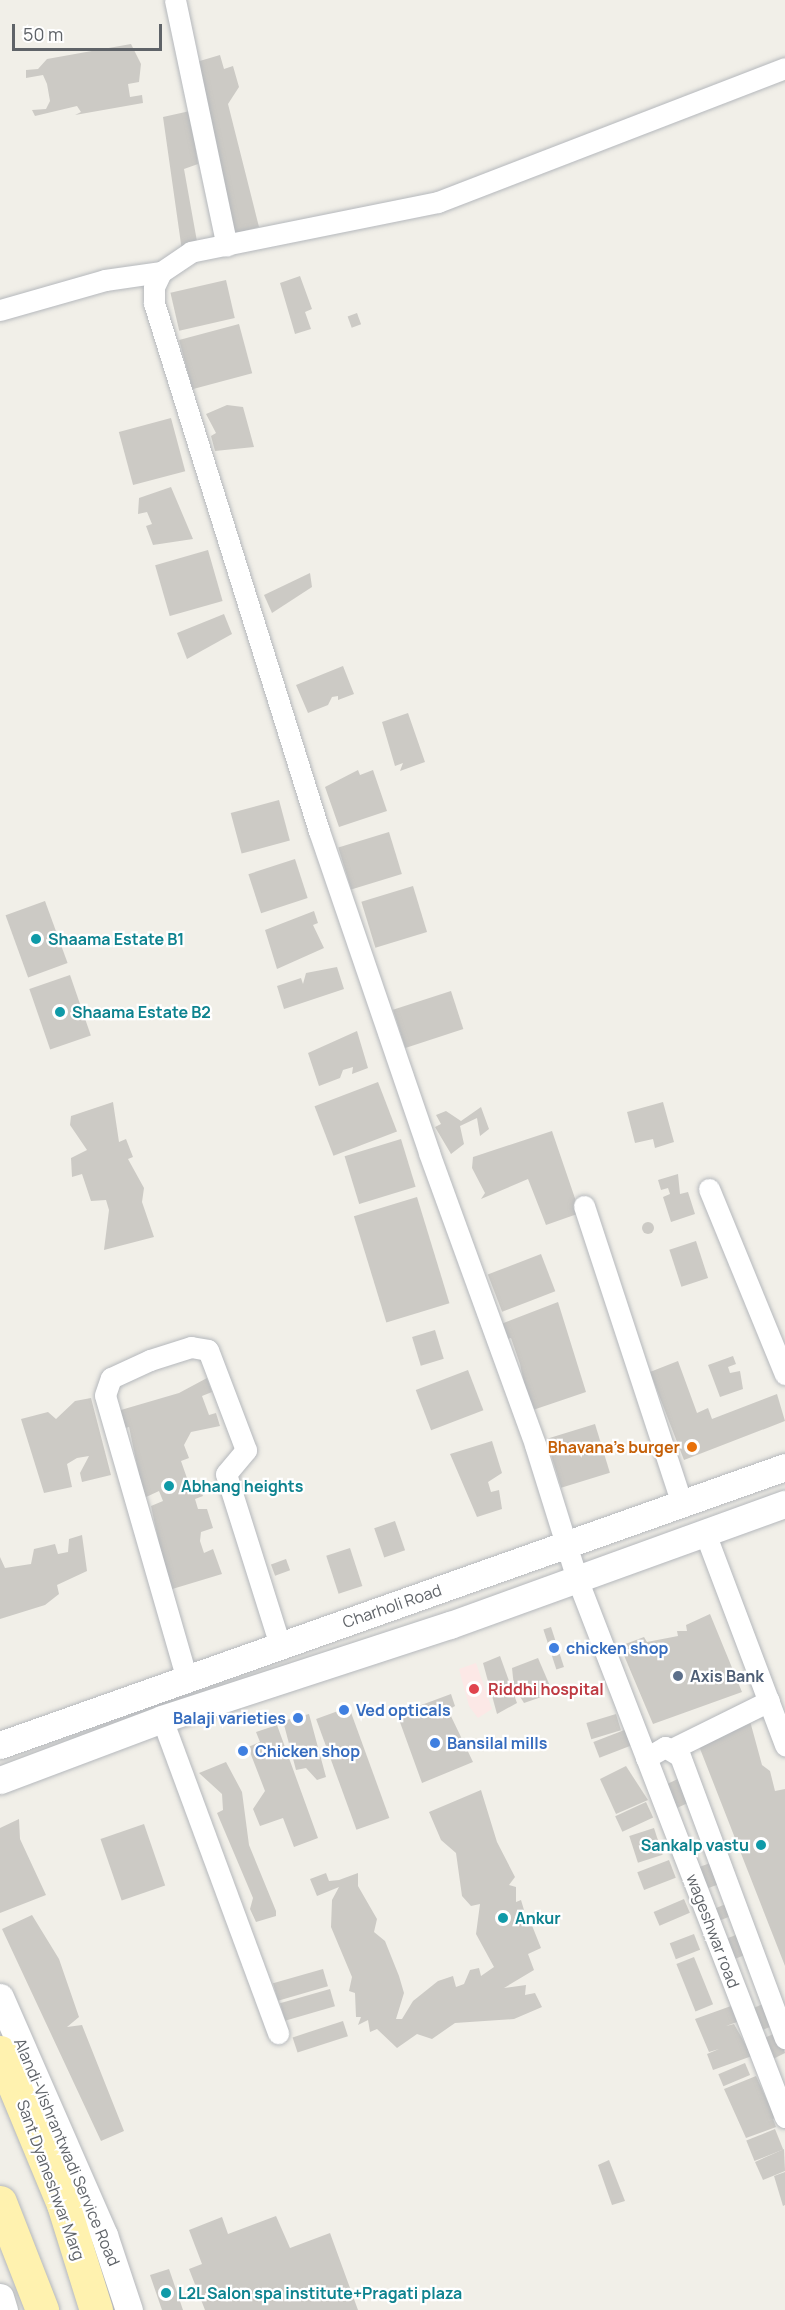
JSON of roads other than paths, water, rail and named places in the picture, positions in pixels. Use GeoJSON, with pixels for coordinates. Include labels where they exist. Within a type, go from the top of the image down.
{"type":"FeatureCollection","features":[{"type":"Feature","properties":{"kind":"main road","name":"Sant Dyaneshwar Marg"},"geometry":{"type":"LineString","coordinates":[[0,2052],[63,2204],[96,2310]]}},
{"type":"Feature","properties":{"kind":"main road"},"geometry":{"type":"LineString","coordinates":[[0,2202],[42,2310]]}},
{"type":"Feature","properties":{"kind":"street"},"geometry":{"type":"LineString","coordinates":[[176,0],[226,246]]}},
{"type":"Feature","properties":{"kind":"street"},"geometry":{"type":"LineString","coordinates":[[0,310],[105,280],[161,272],[191,252],[438,202],[785,68]]}},
{"type":"Feature","properties":{"kind":"street","name":"wageshwar road"},"geometry":{"type":"LineString","coordinates":[[161,272],[154,303],[316,819],[576,1576],[785,2117]]}},
{"type":"Feature","properties":{"kind":"street"},"geometry":{"type":"LineString","coordinates":[[709,1189],[785,1374]]}},
{"type":"Feature","properties":{"kind":"street"},"geometry":{"type":"LineString","coordinates":[[584,1206],[682,1504]]}},
{"type":"Feature","properties":{"kind":"street"},"geometry":{"type":"LineString","coordinates":[[186,1676],[105,1395],[111,1378],[150,1360],[191,1347],[208,1350],[246,1450],[226,1474],[280,1645]]}},
{"type":"Feature","properties":{"kind":"street","name":"Charholi Road"},"geometry":{"type":"LineString","coordinates":[[0,1745],[186,1676],[785,1467]]}},
{"type":"Feature","properties":{"kind":"street"},"geometry":{"type":"LineString","coordinates":[[0,1780],[162,1719],[440,1629],[576,1576],[785,1504]]}},
{"type":"Feature","properties":{"kind":"street"},"geometry":{"type":"LineString","coordinates":[[705,1533],[785,1745]]}},
{"type":"Feature","properties":{"kind":"street"},"geometry":{"type":"LineString","coordinates":[[646,1758],[674,1748],[769,1701]]}},
{"type":"Feature","properties":{"kind":"street"},"geometry":{"type":"LineString","coordinates":[[162,1719],[278,2033]]}},
{"type":"Feature","properties":{"kind":"street"},"geometry":{"type":"LineString","coordinates":[[45,1729],[54,1759]]}},
{"type":"Feature","properties":{"kind":"street"},"geometry":{"type":"LineString","coordinates":[[674,1748],[785,2038]]}},
{"type":"Feature","properties":{"kind":"street","name":"Alandi-Vishrantwadi Service Road"},"geometry":{"type":"LineString","coordinates":[[0,1996],[104,2235],[129,2310]]}},
{"type":"Feature","properties":{"kind":"street"},"geometry":{"type":"LineString","coordinates":[[0,2297],[4,2310]]}},
{"type":"Feature","properties":{"kind":"place","name":"Shaama Estate B1"},"geometry":{"type":"Point","coordinates":[36,939]}},
{"type":"Feature","properties":{"kind":"place","name":"Shaama Estate B2"},"geometry":{"type":"Point","coordinates":[60,1012]}},
{"type":"Feature","properties":{"kind":"place","name":"Bhavana's burger"},"geometry":{"type":"Point","coordinates":[692,1447]}},
{"type":"Feature","properties":{"kind":"place","name":"Abhang heights"},"geometry":{"type":"Point","coordinates":[169,1486]}},
{"type":"Feature","properties":{"kind":"place","name":"chicken shop"},"geometry":{"type":"Point","coordinates":[554,1648]}},
{"type":"Feature","properties":{"kind":"place","name":"Axis Bank"},"geometry":{"type":"Point","coordinates":[678,1676]}},
{"type":"Feature","properties":{"kind":"place","name":"Riddhi hospital"},"geometry":{"type":"Point","coordinates":[474,1689]}},
{"type":"Feature","properties":{"kind":"place","name":"Ved opticals"},"geometry":{"type":"Point","coordinates":[344,1710]}},
{"type":"Feature","properties":{"kind":"place","name":"Balaji varieties"},"geometry":{"type":"Point","coordinates":[298,1718]}},
{"type":"Feature","properties":{"kind":"place","name":"Bansilal mills"},"geometry":{"type":"Point","coordinates":[435,1743]}},
{"type":"Feature","properties":{"kind":"place","name":"Chicken shop"},"geometry":{"type":"Point","coordinates":[243,1751]}},
{"type":"Feature","properties":{"kind":"place","name":"Sankalp vastu"},"geometry":{"type":"Point","coordinates":[761,1845]}},
{"type":"Feature","properties":{"kind":"place","name":"Ankur"},"geometry":{"type":"Point","coordinates":[503,1918]}},
{"type":"Feature","properties":{"kind":"place","name":"L2L Salon spa institute+Pragati plaza"},"geometry":{"type":"Point","coordinates":[166,2293]}}]}
